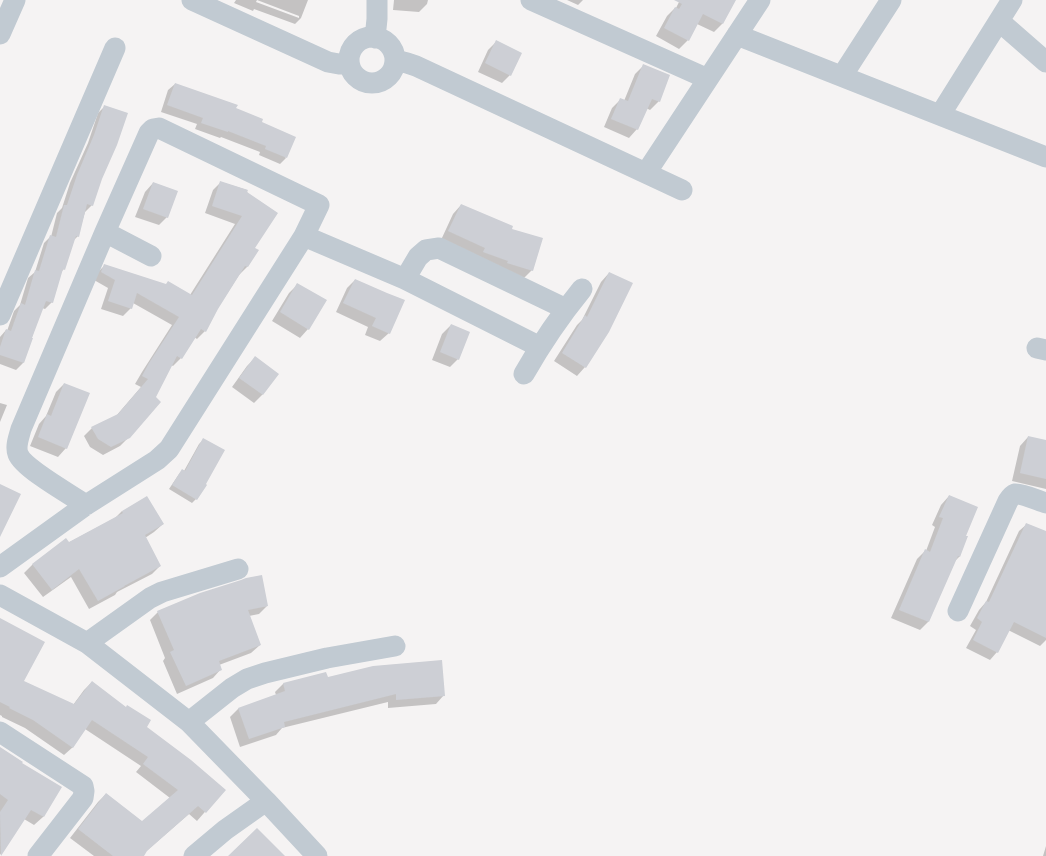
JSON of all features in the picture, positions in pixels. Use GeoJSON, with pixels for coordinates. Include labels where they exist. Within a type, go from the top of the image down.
{"type":"FeatureCollection","features":[{"type":"Feature","properties":{"kind":"street"},"geometry":{"type":"LineString","coordinates":[[0,34],[15,0]]}},
{"type":"Feature","properties":{"kind":"street"},"geometry":{"type":"LineString","coordinates":[[192,0],[328,62],[349,64]]}},
{"type":"Feature","properties":{"kind":"street"},"geometry":{"type":"LineString","coordinates":[[375,38],[377,0]]}},
{"type":"Feature","properties":{"kind":"street"},"geometry":{"type":"LineString","coordinates":[[531,0],[708,79]]}},
{"type":"Feature","properties":{"kind":"street"},"geometry":{"type":"LineString","coordinates":[[646,173],[760,0]]}},
{"type":"Feature","properties":{"kind":"street"},"geometry":{"type":"LineString","coordinates":[[842,76],[891,0]]}},
{"type":"Feature","properties":{"kind":"street"},"geometry":{"type":"LineString","coordinates":[[940,115],[1012,0]]}},
{"type":"Feature","properties":{"kind":"street"},"geometry":{"type":"LineString","coordinates":[[999,21],[1046,62]]}},
{"type":"Feature","properties":{"kind":"street"},"geometry":{"type":"LineString","coordinates":[[737,35],[940,115],[1045,154]]}},
{"type":"Feature","properties":{"kind":"street"},"geometry":{"type":"LineString","coordinates":[[368,38],[375,38],[383,40],[389,45],[395,60],[394,68],[390,75],[382,80],[372,83],[363,81],[354,76],[349,64],[348,56],[354,44],[368,38]]}},
{"type":"Feature","properties":{"kind":"street"},"geometry":{"type":"LineString","coordinates":[[0,315],[115,48]]}},
{"type":"Feature","properties":{"kind":"street"},"geometry":{"type":"LineString","coordinates":[[395,60],[416,66],[682,190]]}},
{"type":"Feature","properties":{"kind":"street"},"geometry":{"type":"LineString","coordinates":[[0,567],[86,505],[157,460],[169,449],[304,236],[319,205],[159,128],[153,129],[149,133],[21,429],[17,443],[18,454],[24,463],[86,505]]}},
{"type":"Feature","properties":{"kind":"street"},"geometry":{"type":"LineString","coordinates":[[105,232],[151,256]]}},
{"type":"Feature","properties":{"kind":"street"},"geometry":{"type":"LineString","coordinates":[[304,236],[405,279],[540,347]]}},
{"type":"Feature","properties":{"kind":"street"},"geometry":{"type":"LineString","coordinates":[[405,279],[418,257],[426,250],[439,248],[566,309]]}},
{"type":"Feature","properties":{"kind":"street"},"geometry":{"type":"LineString","coordinates":[[524,374],[540,347],[566,309],[582,289]]}},
{"type":"Feature","properties":{"kind":"street"},"geometry":{"type":"LineString","coordinates":[[958,611],[1008,501],[1013,495],[1016,494],[1024,495],[1046,503]]}},
{"type":"Feature","properties":{"kind":"street"},"geometry":{"type":"LineString","coordinates":[[87,643],[150,598],[162,592],[238,568]]}},
{"type":"Feature","properties":{"kind":"street"},"geometry":{"type":"LineString","coordinates":[[0,595],[87,643],[189,722],[317,856]]}},
{"type":"Feature","properties":{"kind":"street"},"geometry":{"type":"LineString","coordinates":[[189,722],[232,688],[247,679],[264,673],[327,658],[395,646]]}},
{"type":"Feature","properties":{"kind":"street"},"geometry":{"type":"LineString","coordinates":[[0,732],[83,786],[83,798],[38,856]]}},
{"type":"Feature","properties":{"kind":"street"},"geometry":{"type":"LineString","coordinates":[[194,856],[226,830],[266,801]]}},
{"type":"Feature","properties":{"kind":"building"},"geometry":{"type":"Polygon","coordinates":[[[674,0],[736,0],[723,24],[703,14],[689,41],[664,28],[675,7],[679,9],[682,4],[674,0]]]}},
{"type":"Feature","properties":{"kind":"building"},"geometry":{"type":"Polygon","coordinates":[[[496,40],[522,53],[511,76],[485,63],[496,40]]]}},
{"type":"Feature","properties":{"kind":"building"},"geometry":{"type":"Polygon","coordinates":[[[643,64],[670,75],[660,102],[652,99],[638,130],[611,119],[620,98],[628,101],[643,64]]]}},
{"type":"Feature","properties":{"kind":"building"},"geometry":{"type":"Polygon","coordinates":[[[175,83],[238,105],[236,108],[263,119],[262,122],[296,137],[287,158],[265,149],[266,146],[228,131],[201,123],[203,118],[167,105],[175,83]]]}},
{"type":"Feature","properties":{"kind":"building"},"geometry":{"type":"Polygon","coordinates":[[[104,105],[128,113],[93,206],[87,204],[79,237],[76,236],[65,270],[63,269],[53,303],[46,301],[24,363],[0,355],[0,347],[6,329],[11,331],[21,303],[25,305],[35,270],[39,271],[50,235],[56,237],[64,205],[67,205],[104,105]]]}},
{"type":"Feature","properties":{"kind":"building"},"geometry":{"type":"Polygon","coordinates":[[[220,181],[248,190],[247,192],[278,213],[255,248],[259,250],[248,267],[245,266],[218,309],[206,332],[201,329],[182,359],[177,356],[156,397],[161,402],[130,438],[111,447],[98,439],[91,427],[118,414],[148,379],[142,376],[179,317],[137,293],[132,309],[108,301],[115,280],[101,272],[104,264],[166,284],[168,281],[192,295],[242,216],[212,206],[220,181]]]}},
{"type":"Feature","properties":{"kind":"building"},"geometry":{"type":"Polygon","coordinates":[[[153,182],[178,191],[168,218],[143,209],[153,182]]]}},
{"type":"Feature","properties":{"kind":"building"},"geometry":{"type":"Polygon","coordinates":[[[461,204],[513,226],[512,229],[543,238],[533,271],[507,263],[508,261],[483,252],[485,248],[448,231],[461,204]]]}},
{"type":"Feature","properties":{"kind":"building"},"geometry":{"type":"Polygon","coordinates":[[[609,272],[633,283],[609,332],[586,368],[562,353],[585,315],[587,317],[609,272]]]}},
{"type":"Feature","properties":{"kind":"building"},"geometry":{"type":"Polygon","coordinates":[[[355,279],[405,300],[390,334],[372,326],[376,318],[343,303],[355,279]]]}},
{"type":"Feature","properties":{"kind":"building"},"geometry":{"type":"Polygon","coordinates":[[[297,283],[327,300],[309,330],[280,312],[297,283]]]}},
{"type":"Feature","properties":{"kind":"building"},"geometry":{"type":"Polygon","coordinates":[[[451,324],[470,332],[459,360],[440,352],[451,324]]]}},
{"type":"Feature","properties":{"kind":"building"},"geometry":{"type":"Polygon","coordinates":[[[255,356],[279,374],[263,395],[239,378],[255,356]]]}},
{"type":"Feature","properties":{"kind":"building"},"geometry":{"type":"Polygon","coordinates":[[[64,383],[90,393],[67,449],[38,437],[47,414],[51,416],[64,383]]]}},
{"type":"Feature","properties":{"kind":"building"},"geometry":{"type":"Polygon","coordinates":[[[1028,436],[1046,440],[1046,479],[1020,473],[1028,436]]]}},
{"type":"Feature","properties":{"kind":"building"},"geometry":{"type":"Polygon","coordinates":[[[203,438],[225,450],[206,484],[207,485],[197,500],[172,485],[182,469],[185,471],[203,438]]]}},
{"type":"Feature","properties":{"kind":"building"},"geometry":{"type":"Polygon","coordinates":[[[0,484],[21,494],[0,537],[0,484]]]}},
{"type":"Feature","properties":{"kind":"building"},"geometry":{"type":"Polygon","coordinates":[[[949,495],[978,507],[966,536],[968,536],[960,557],[958,556],[929,622],[899,610],[925,549],[930,552],[943,518],[939,517],[949,495]]]}},
{"type":"Feature","properties":{"kind":"building"},"geometry":{"type":"Polygon","coordinates":[[[147,496],[164,524],[145,535],[161,566],[98,601],[79,569],[52,590],[32,564],[66,538],[69,542],[123,513],[122,511],[147,496]]]}},
{"type":"Feature","properties":{"kind":"building"},"geometry":{"type":"Polygon","coordinates":[[[1026,523],[1046,531],[1046,638],[1014,622],[998,653],[973,640],[982,622],[977,618],[986,601],[989,602],[1026,523]]]}},
{"type":"Feature","properties":{"kind":"building"},"geometry":{"type":"Polygon","coordinates":[[[262,575],[268,606],[248,610],[261,645],[219,661],[222,670],[186,686],[170,652],[174,650],[157,611],[200,593],[246,578],[262,575]]]}},
{"type":"Feature","properties":{"kind":"building"},"geometry":{"type":"Polygon","coordinates":[[[0,618],[45,642],[24,681],[74,704],[92,681],[126,707],[127,705],[151,720],[147,727],[191,760],[226,790],[206,813],[198,806],[147,851],[144,856],[113,856],[78,829],[106,793],[142,821],[178,790],[143,764],[148,757],[92,720],[73,748],[33,720],[0,702],[0,618]]]}},
{"type":"Feature","properties":{"kind":"building"},"geometry":{"type":"Polygon","coordinates":[[[442,660],[445,696],[396,700],[396,694],[284,722],[285,727],[249,739],[238,708],[285,691],[283,683],[326,672],[328,677],[373,666],[442,660]]]}},
{"type":"Feature","properties":{"kind":"building"},"geometry":{"type":"Polygon","coordinates":[[[0,747],[23,762],[22,763],[62,787],[44,817],[31,810],[1,856],[0,812],[8,800],[0,794],[0,747]]]}},
{"type":"Feature","properties":{"kind":"building"},"geometry":{"type":"Polygon","coordinates":[[[257,828],[285,856],[228,856],[257,828]]]}}]}
